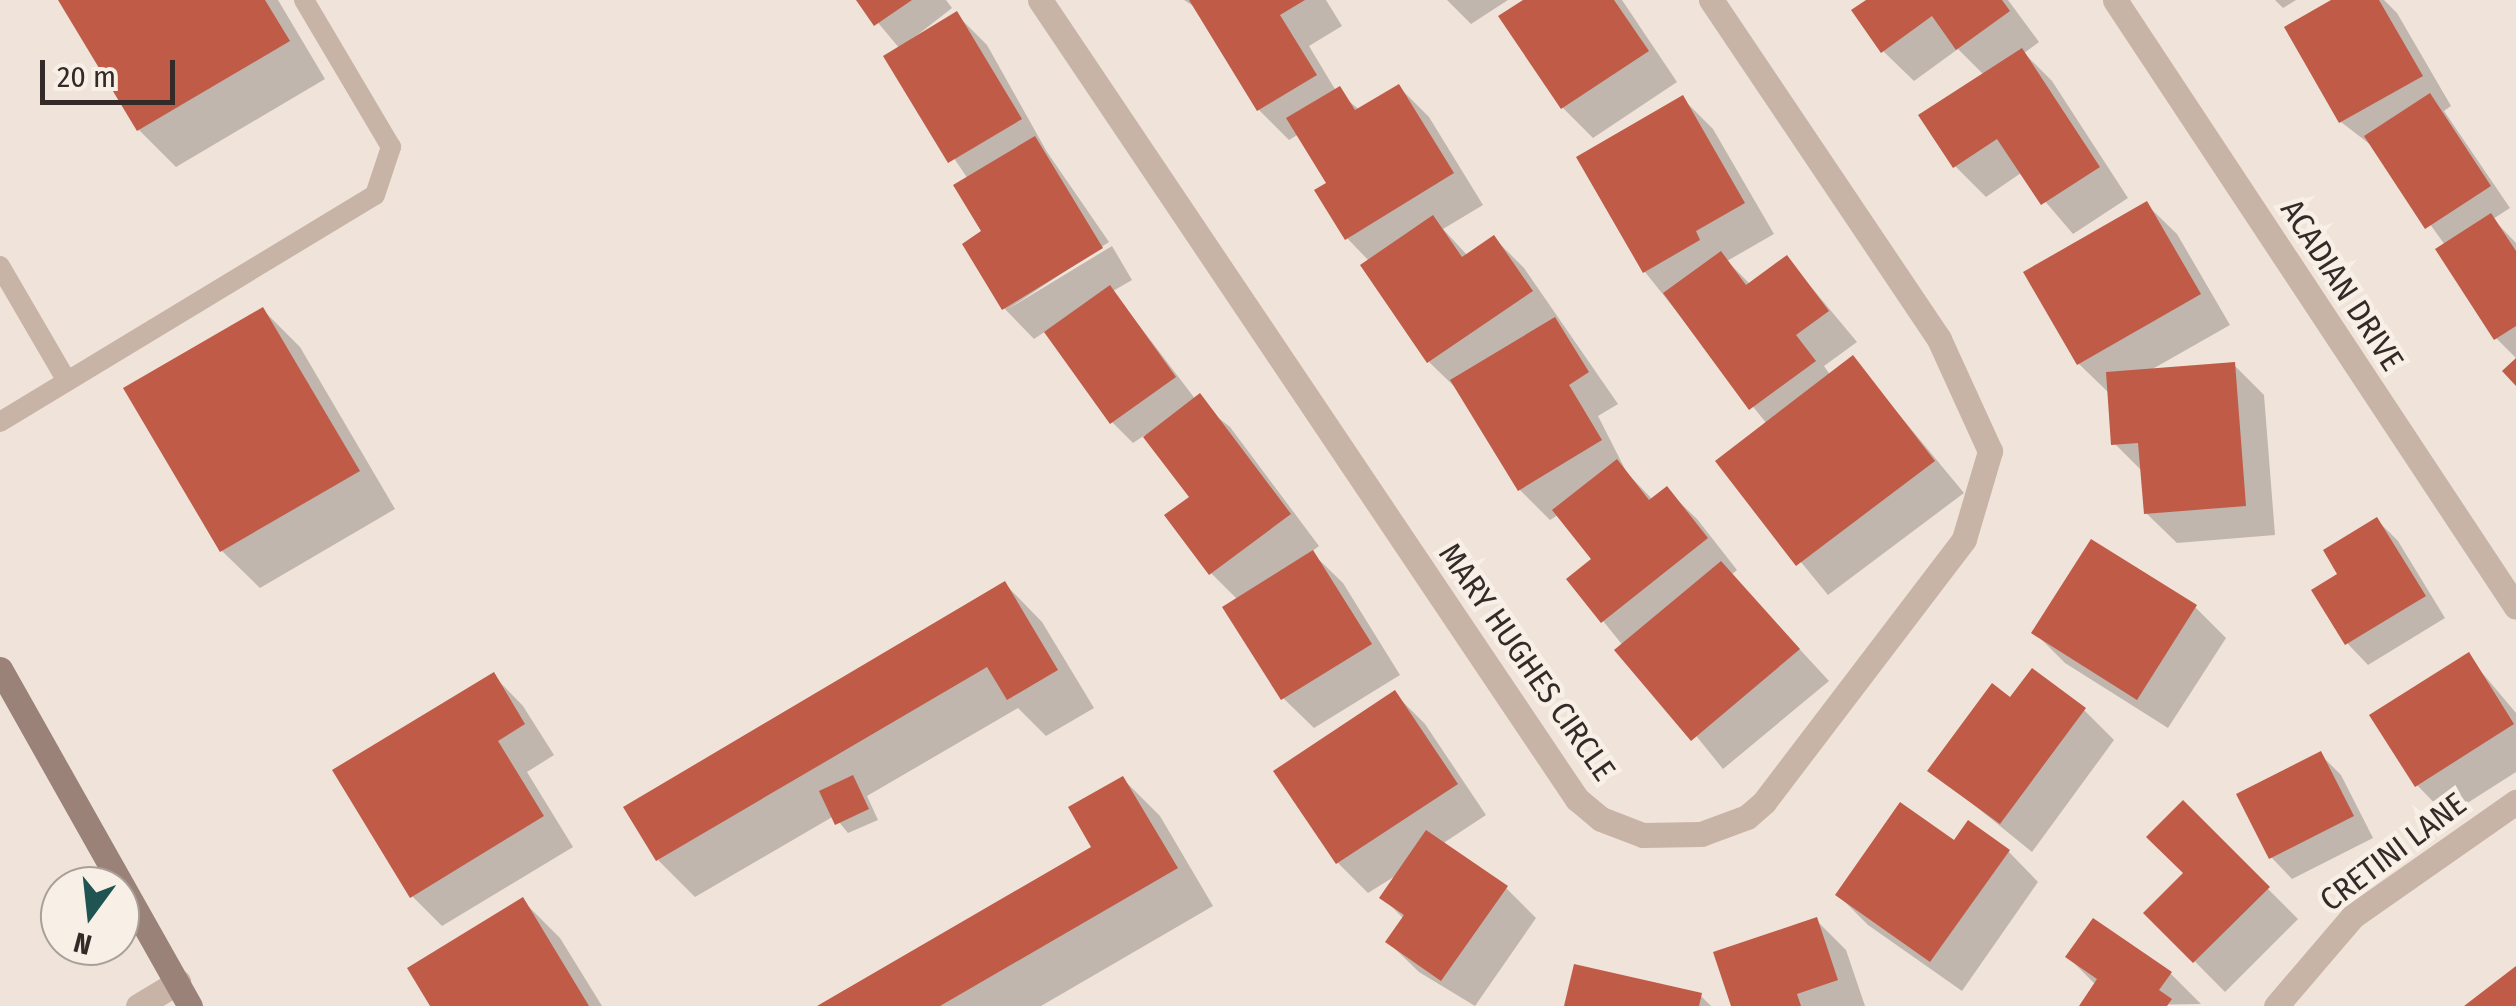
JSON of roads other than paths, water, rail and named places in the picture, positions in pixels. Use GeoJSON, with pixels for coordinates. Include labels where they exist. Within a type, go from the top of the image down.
{"type":"FeatureCollection","features":[{"type":"Feature","properties":{"kind":"main road"},"geometry":{"type":"LineString","coordinates":[[0,669],[190,1006]]}},
{"type":"Feature","properties":{"kind":"street","name":"MARY HUGHES CIRCLE"},"geometry":{"type":"LineString","coordinates":[[1040,0],[1577,799],[1601,819],[1643,836],[1700,834],[1747,817],[1764,802],[1964,539],[1990,451],[1939,339],[1711,0]]}},
{"type":"Feature","properties":{"kind":"street","name":"ACADIAN DRIVE"},"geometry":{"type":"LineString","coordinates":[[2115,0],[2516,607]]}},
{"type":"Feature","properties":{"kind":"street","name":"CRETINI LANE"},"geometry":{"type":"LineString","coordinates":[[2276,1006],[2353,916],[2516,802]]}},
{"type":"Feature","properties":{"kind":"street"},"geometry":{"type":"LineString","coordinates":[[138,1006],[178,982]]}},
{"type":"Feature","properties":{"kind":"lane"},"geometry":{"type":"LineString","coordinates":[[0,422],[375,195],[391,147],[304,0]]}},
{"type":"Feature","properties":{"kind":"lane"},"geometry":{"type":"LineString","coordinates":[[0,266],[67,381]]}}]}
